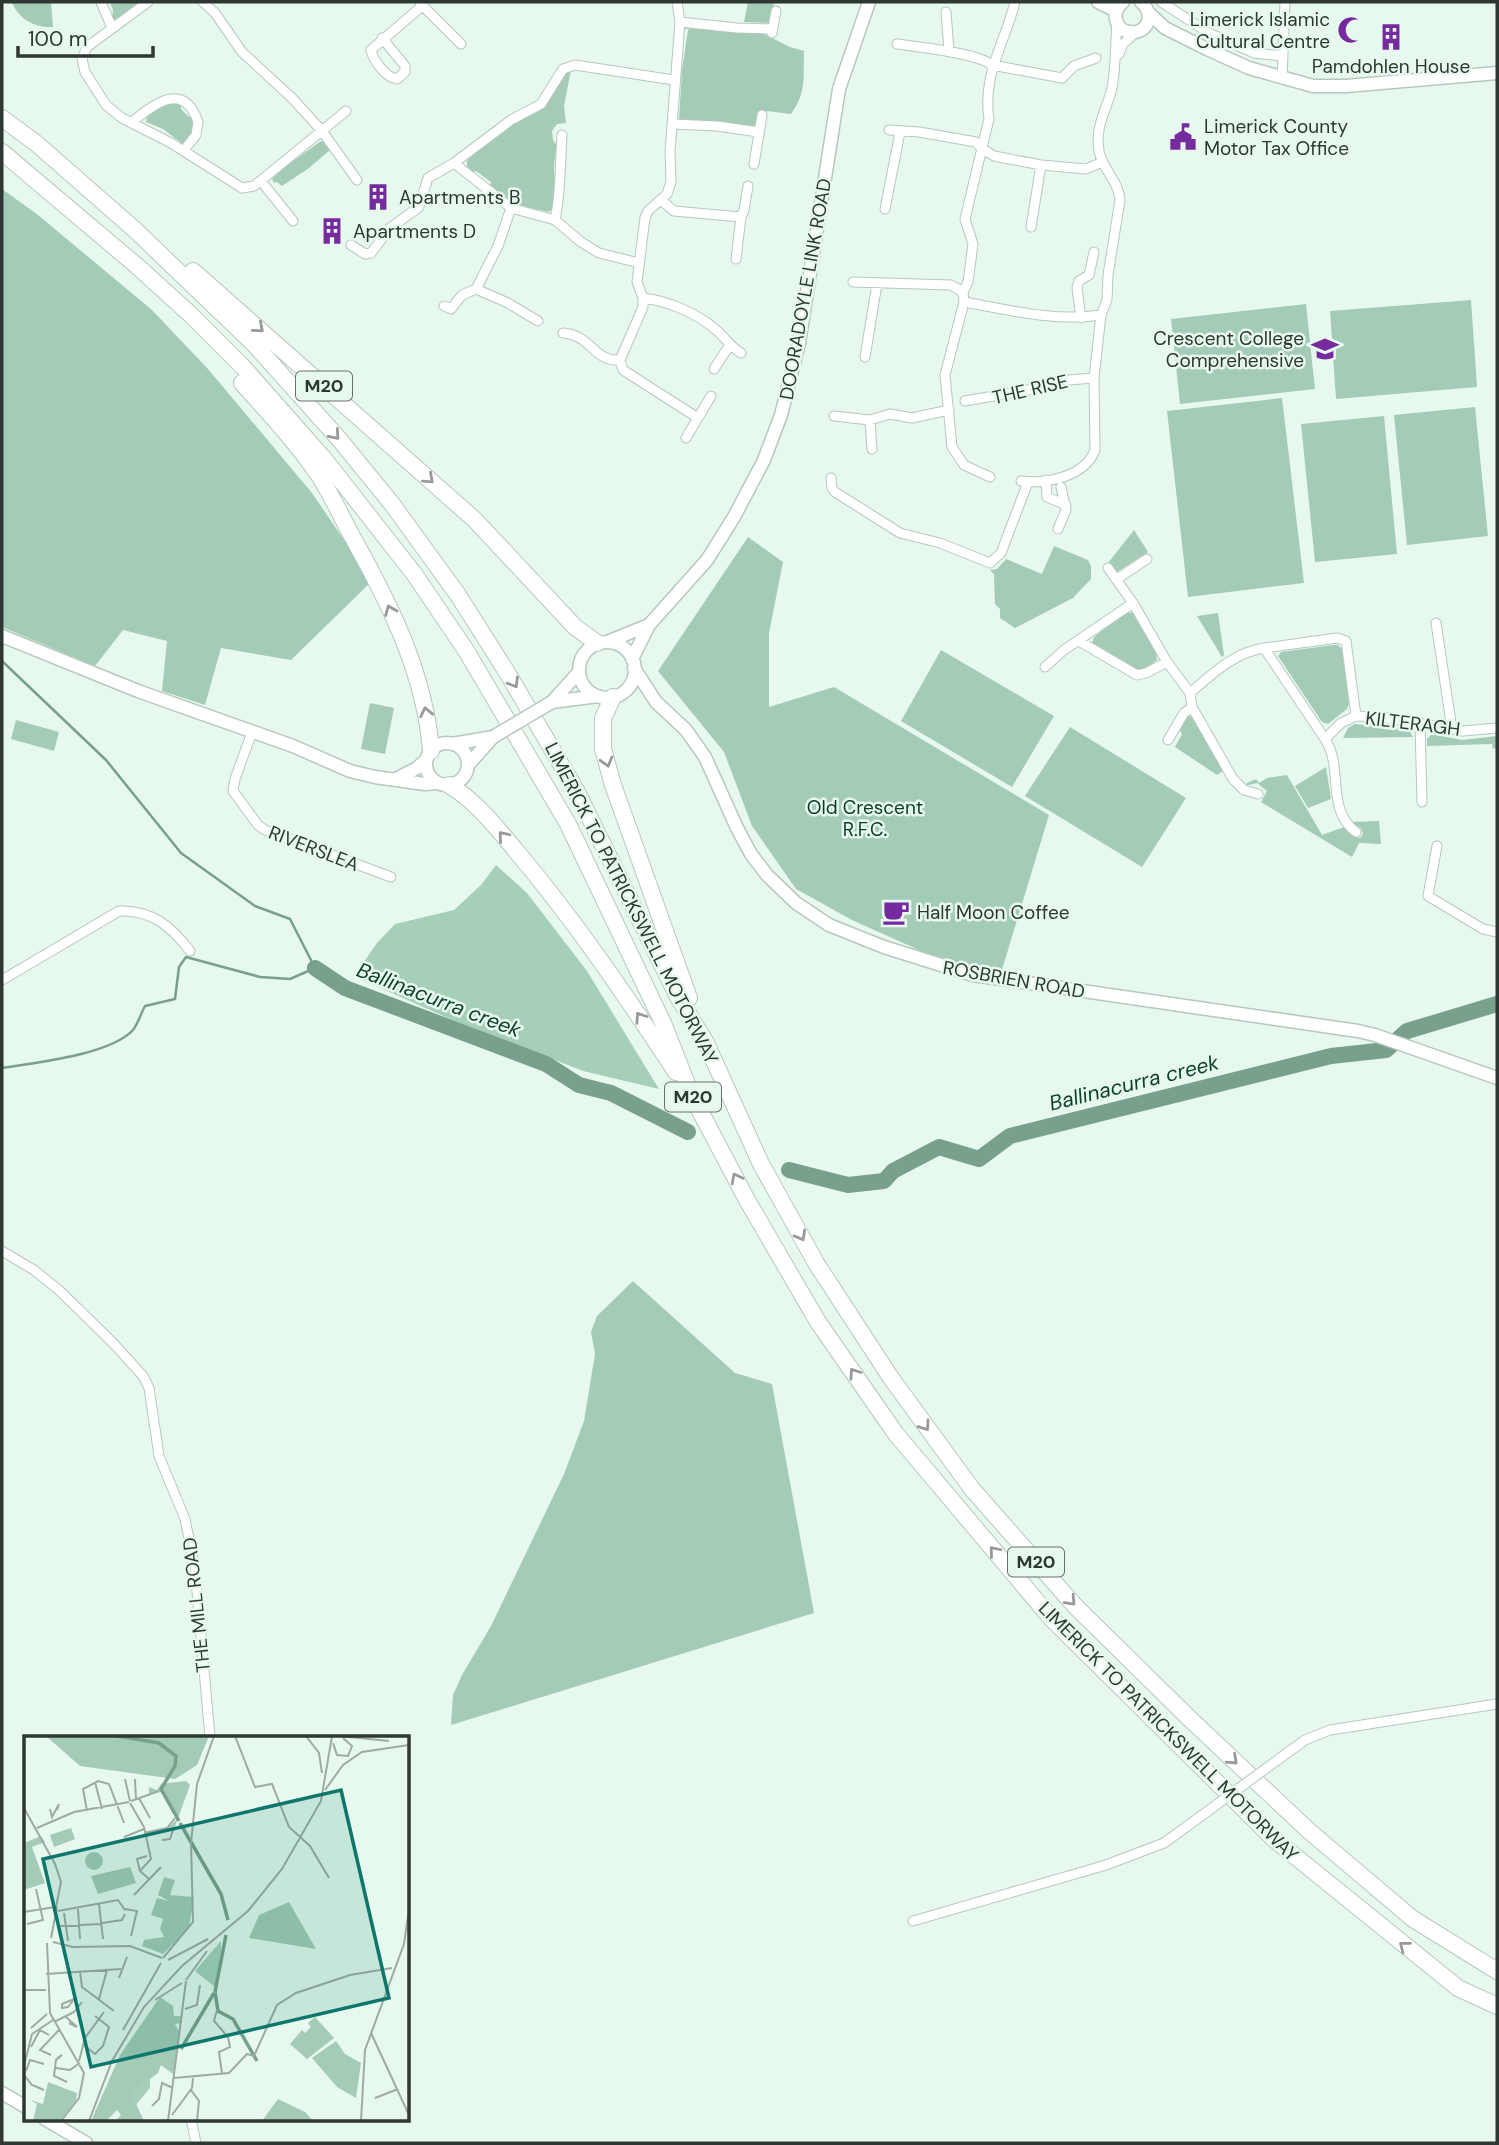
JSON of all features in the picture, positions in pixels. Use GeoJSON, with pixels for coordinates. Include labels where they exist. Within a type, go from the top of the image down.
{"type":"FeatureCollection","features":[{"type":"Feature","properties":{"kind":"highway","name":"LIMERICK TO PATRICKSWELL MOTORWAY"},"geometry":{"type":"LineString","coordinates":[[2,118],[37,144],[134,229],[233,323],[339,439],[392,504],[458,595],[576,790],[677,995],[706,1043],[761,1164],[816,1263],[920,1418],[972,1489],[1075,1606],[1190,1719],[1309,1830],[1413,1919],[1497,1971]]}},
{"type":"Feature","properties":{"kind":"highway","name":"M20"},"geometry":{"type":"LineString","coordinates":[[37,144],[89,179],[371,426],[475,520],[575,627],[602,643]]}},
{"type":"Feature","properties":{"kind":"highway","name":"LIMERICK TO PATRICKSWELL MOTORWAY"},"geometry":{"type":"LineString","coordinates":[[2,152],[137,266],[243,367],[325,460],[415,575],[467,652],[568,824],[663,1023],[691,1094],[747,1200],[812,1311],[895,1434],[1051,1618],[1275,1840],[1458,1988],[1497,2006]]}},
{"type":"Feature","properties":{"kind":"highway","name":"M20"},"geometry":{"type":"LineString","coordinates":[[39,183],[135,271],[226,366],[278,423],[320,478],[384,593],[423,696],[429,719],[429,755]]}},
{"type":"Feature","properties":{"kind":"highway","name":"M20"},"geometry":{"type":"LineString","coordinates":[[612,695],[603,718],[603,749],[645,876],[706,1043]]}},
{"type":"Feature","properties":{"kind":"highway","name":"M20"},"geometry":{"type":"LineString","coordinates":[[444,784],[477,805],[536,875],[601,960],[691,1094]]}},
{"type":"Feature","properties":{"kind":"highway"},"geometry":{"type":"LineString","coordinates":[[1458,1988],[1497,2018]]}},
{"type":"Feature","properties":{"kind":"main road","name":"DOORADOYLE LINK ROAD"},"geometry":{"type":"LineString","coordinates":[[634,663],[649,625],[707,560],[734,517],[764,460],[781,415],[799,342],[839,89],[869,2]]}},
{"type":"Feature","properties":{"kind":"main road"},"geometry":{"type":"LineString","coordinates":[[1098,2],[1119,12],[1126,32],[1165,28]]}},
{"type":"Feature","properties":{"kind":"main road"},"geometry":{"type":"LineString","coordinates":[[1138,31],[1148,21],[1146,6]]}},
{"type":"Feature","properties":{"kind":"main road"},"geometry":{"type":"LineString","coordinates":[[1146,6],[1165,28],[1229,59],[1282,79],[1313,86],[1346,86],[1497,73]]}},
{"type":"Feature","properties":{"kind":"main road","name":"DOORADOYLE LINK ROAD"},"geometry":{"type":"LineString","coordinates":[[602,643],[649,625]]}},
{"type":"Feature","properties":{"kind":"main road"},"geometry":{"type":"LineString","coordinates":[[2,636],[138,691],[293,746],[350,771],[375,777],[425,784],[444,784],[460,780],[468,765],[464,752],[452,744]]}},
{"type":"Feature","properties":{"kind":"main road"},"geometry":{"type":"LineString","coordinates":[[468,765],[493,737],[552,702],[579,672],[583,654],[602,643],[622,646],[634,663],[630,684],[612,695],[552,702]]}},
{"type":"Feature","properties":{"kind":"main road","name":"ROSBRIEN ROAD"},"geometry":{"type":"LineString","coordinates":[[634,663],[656,702],[686,730],[705,757],[737,828],[766,875],[796,903],[830,925],[884,947],[972,975],[1358,1031],[1497,1078]]}},
{"type":"Feature","properties":{"kind":"main road"},"geometry":{"type":"LineString","coordinates":[[579,672],[585,687],[612,695]]}},
{"type":"Feature","properties":{"kind":"main road","name":"ROSBRIEN ROAD"},"geometry":{"type":"LineString","coordinates":[[612,695],[656,702]]}},
{"type":"Feature","properties":{"kind":"main road"},"geometry":{"type":"LineString","coordinates":[[396,779],[417,768],[441,744],[493,737]]}},
{"type":"Feature","properties":{"kind":"main road"},"geometry":{"type":"LineString","coordinates":[[429,755],[428,773],[444,784]]}},
{"type":"Feature","properties":{"kind":"main road"},"geometry":{"type":"LineString","coordinates":[[2,2092],[24,2106]]}},
{"type":"Feature","properties":{"kind":"main road"},"geometry":{"type":"LineString","coordinates":[[47,2120],[86,2143]]}},
{"type":"Feature","properties":{"kind":"street"},"geometry":{"type":"LineString","coordinates":[[101,2],[112,28]]}},
{"type":"Feature","properties":{"kind":"street"},"geometry":{"type":"LineString","coordinates":[[148,2],[87,47],[83,52],[82,65],[106,105],[131,123],[184,150],[242,188],[250,188],[261,181],[346,111]]}},
{"type":"Feature","properties":{"kind":"street"},"geometry":{"type":"LineString","coordinates":[[677,2],[680,22],[671,124],[671,182],[667,194],[648,211],[645,218],[637,286],[643,298],[638,321],[620,360],[623,370],[698,418]]}},
{"type":"Feature","properties":{"kind":"street"},"geometry":{"type":"LineString","coordinates":[[990,477],[964,465],[958,460],[952,447],[945,375],[968,282],[973,244],[965,219],[989,119],[987,104],[992,65],[1008,31],[1016,2]]}},
{"type":"Feature","properties":{"kind":"street"},"geometry":{"type":"LineString","coordinates":[[1161,2],[1209,33],[1254,53],[1283,56]]}},
{"type":"Feature","properties":{"kind":"street"},"geometry":{"type":"LineString","coordinates":[[1282,79],[1285,2]]}},
{"type":"Feature","properties":{"kind":"street"},"geometry":{"type":"LineString","coordinates":[[211,4],[242,52],[291,96],[322,131],[357,180]]}},
{"type":"Feature","properties":{"kind":"street"},"geometry":{"type":"LineString","coordinates":[[382,38],[405,66],[405,72],[397,79],[389,77],[371,53],[372,47],[382,38],[420,4],[461,44]]}},
{"type":"Feature","properties":{"kind":"street"},"geometry":{"type":"LineString","coordinates":[[680,22],[772,32],[776,11]]}},
{"type":"Feature","properties":{"kind":"street"},"geometry":{"type":"LineString","coordinates":[[1165,28],[1172,11]]}},
{"type":"Feature","properties":{"kind":"street"},"geometry":{"type":"LineString","coordinates":[[946,12],[949,51]]}},
{"type":"Feature","properties":{"kind":"street"},"geometry":{"type":"LineString","coordinates":[[1117,59],[1119,12]]}},
{"type":"Feature","properties":{"kind":"street"},"geometry":{"type":"LineString","coordinates":[[831,478],[835,492],[900,533],[940,543],[990,563],[1001,553],[1025,481],[1069,475],[1084,466],[1093,456],[1096,436],[1093,420],[1094,378],[1101,315],[1107,294],[1120,200],[1120,192],[1102,162],[1098,127],[1111,90],[1122,44],[1138,31]]}},
{"type":"Feature","properties":{"kind":"street"},"geometry":{"type":"LineString","coordinates":[[897,44],[949,51],[985,60],[992,65],[1062,78],[1074,66],[1096,58]]}},
{"type":"Feature","properties":{"kind":"street"},"geometry":{"type":"LineString","coordinates":[[351,245],[365,254],[372,253],[390,228],[419,206],[428,178],[454,163],[511,120],[541,104],[560,72],[567,67],[575,65],[674,80]]}},
{"type":"Feature","properties":{"kind":"street"},"geometry":{"type":"LineString","coordinates":[[131,123],[158,102],[181,100],[197,118],[198,124],[196,135],[184,150]]}},
{"type":"Feature","properties":{"kind":"street"},"geometry":{"type":"LineString","coordinates":[[754,164],[762,115]]}},
{"type":"Feature","properties":{"kind":"street"},"geometry":{"type":"LineString","coordinates":[[671,124],[717,125],[759,132]]}},
{"type":"Feature","properties":{"kind":"street"},"geometry":{"type":"LineString","coordinates":[[890,130],[976,142],[994,156],[1041,165],[1086,169],[1102,162]]}},
{"type":"Feature","properties":{"kind":"street"},"geometry":{"type":"LineString","coordinates":[[885,209],[900,132]]}},
{"type":"Feature","properties":{"kind":"street"},"geometry":{"type":"LineString","coordinates":[[555,220],[561,189],[559,168],[562,135]]}},
{"type":"Feature","properties":{"kind":"street"},"geometry":{"type":"LineString","coordinates":[[454,163],[511,208],[555,220],[599,253],[639,263]]}},
{"type":"Feature","properties":{"kind":"street"},"geometry":{"type":"LineString","coordinates":[[1031,228],[1041,165]]}},
{"type":"Feature","properties":{"kind":"street"},"geometry":{"type":"LineString","coordinates":[[261,181],[293,221]]}},
{"type":"Feature","properties":{"kind":"street"},"geometry":{"type":"LineString","coordinates":[[736,259],[748,186]]}},
{"type":"Feature","properties":{"kind":"street"},"geometry":{"type":"LineString","coordinates":[[662,200],[674,211],[741,217]]}},
{"type":"Feature","properties":{"kind":"street"},"geometry":{"type":"LineString","coordinates":[[444,306],[451,309],[462,295],[476,289],[498,246],[511,208]]}},
{"type":"Feature","properties":{"kind":"street"},"geometry":{"type":"LineString","coordinates":[[1081,318],[1077,288],[1079,281],[1089,275],[1094,252]]}},
{"type":"Feature","properties":{"kind":"street"},"geometry":{"type":"LineString","coordinates":[[853,282],[951,285],[963,297],[1058,317],[1101,315]]}},
{"type":"Feature","properties":{"kind":"street"},"geometry":{"type":"LineString","coordinates":[[864,357],[877,284]]}},
{"type":"Feature","properties":{"kind":"street"},"geometry":{"type":"LineString","coordinates":[[476,289],[508,303],[538,321]]}},
{"type":"Feature","properties":{"kind":"street"},"geometry":{"type":"LineString","coordinates":[[643,298],[677,307],[715,328],[729,346],[741,353]]}},
{"type":"Feature","properties":{"kind":"street"},"geometry":{"type":"LineString","coordinates":[[563,333],[580,336],[605,359],[620,360]]}},
{"type":"Feature","properties":{"kind":"street"},"geometry":{"type":"LineString","coordinates":[[714,369],[729,346]]}},
{"type":"Feature","properties":{"kind":"street","name":"THE RISE"},"geometry":{"type":"LineString","coordinates":[[965,401],[1045,387],[1056,381],[1094,378]]}},
{"type":"Feature","properties":{"kind":"street"},"geometry":{"type":"LineString","coordinates":[[686,438],[711,396]]}},
{"type":"Feature","properties":{"kind":"street"},"geometry":{"type":"LineString","coordinates":[[834,416],[870,420],[890,414],[912,418],[949,410]]}},
{"type":"Feature","properties":{"kind":"street"},"geometry":{"type":"LineString","coordinates":[[870,420],[872,449]]}},
{"type":"Feature","properties":{"kind":"street"},"geometry":{"type":"LineString","coordinates":[[1046,480],[1047,496],[1066,505]]}},
{"type":"Feature","properties":{"kind":"street"},"geometry":{"type":"LineString","coordinates":[[1058,529],[1066,505],[1061,487]]}},
{"type":"Feature","properties":{"kind":"street"},"geometry":{"type":"LineString","coordinates":[[1117,579],[1147,559]]}},
{"type":"Feature","properties":{"kind":"street"},"geometry":{"type":"LineString","coordinates":[[1108,568],[1133,603],[1167,662],[1191,693],[1192,706],[1234,779],[1244,790],[1258,793]]}},
{"type":"Feature","properties":{"kind":"street"},"geometry":{"type":"LineString","coordinates":[[1045,667],[1064,650],[1133,603]]}},
{"type":"Feature","properties":{"kind":"street"},"geometry":{"type":"LineString","coordinates":[[1436,623],[1452,729]]}},
{"type":"Feature","properties":{"kind":"street"},"geometry":{"type":"LineString","coordinates":[[1191,693],[1230,660],[1252,650],[1338,638],[1346,641],[1356,716]]}},
{"type":"Feature","properties":{"kind":"street"},"geometry":{"type":"LineString","coordinates":[[1079,641],[1137,675],[1167,662]]}},
{"type":"Feature","properties":{"kind":"street"},"geometry":{"type":"LineString","coordinates":[[1264,648],[1325,738],[1333,759],[1335,794],[1346,825],[1356,832]]}},
{"type":"Feature","properties":{"kind":"street"},"geometry":{"type":"LineString","coordinates":[[1168,740],[1184,713],[1192,706]]}},
{"type":"Feature","properties":{"kind":"street","name":"KILTERAGH"},"geometry":{"type":"LineString","coordinates":[[1325,738],[1341,723],[1356,716],[1464,731],[1497,728]]}},
{"type":"Feature","properties":{"kind":"street"},"geometry":{"type":"LineString","coordinates":[[1420,724],[1422,802]]}},
{"type":"Feature","properties":{"kind":"street","name":"RIVERSLEA"},"geometry":{"type":"LineString","coordinates":[[252,732],[234,779],[233,791],[258,825],[303,846],[391,877]]}},
{"type":"Feature","properties":{"kind":"street"},"geometry":{"type":"LineString","coordinates":[[1437,846],[1428,895],[1483,929],[1497,932]]}},
{"type":"Feature","properties":{"kind":"street"},"geometry":{"type":"LineString","coordinates":[[2,980],[119,911],[135,910],[161,920],[190,951]]}},
{"type":"Feature","properties":{"kind":"street","name":"THE MILL ROAD"},"geometry":{"type":"LineString","coordinates":[[2,1251],[34,1270],[68,1299],[135,1365],[149,1388],[159,1456],[186,1519],[195,1569],[210,1736]]}},
{"type":"Feature","properties":{"kind":"street"},"geometry":{"type":"LineString","coordinates":[[913,1921],[1106,1865],[1164,1843],[1305,1740],[1329,1730],[1497,1704]]}},
{"type":"Feature","properties":{"kind":"street"},"geometry":{"type":"LineString","coordinates":[[191,2120],[196,2143]]}},
{"type":"Feature","properties":{"kind":"green space"},"geometry":{"type":"Polygon","coordinates":[[[12,2],[51,2],[53,27],[40,26],[23,18],[12,2]]]}},
{"type":"Feature","properties":{"kind":"green space"},"geometry":{"type":"Polygon","coordinates":[[[110,2],[142,2],[116,20],[112,18],[110,2]]]}},
{"type":"Feature","properties":{"kind":"green space"},"geometry":{"type":"Polygon","coordinates":[[[748,2],[774,2],[771,23],[744,22],[748,2]]]}},
{"type":"Feature","properties":{"kind":"green space"},"geometry":{"type":"Polygon","coordinates":[[[692,27],[762,33],[804,51],[802,91],[791,114],[767,111],[752,128],[679,120],[682,70],[688,30],[692,27]]]}},
{"type":"Feature","properties":{"kind":"green space"},"geometry":{"type":"Polygon","coordinates":[[[571,70],[564,106],[566,123],[557,124],[552,131],[557,146],[553,208],[549,212],[513,204],[490,185],[491,182],[467,168],[467,161],[497,134],[542,109],[558,82],[571,70]]]}},
{"type":"Feature","properties":{"kind":"green space"},"geometry":{"type":"Polygon","coordinates":[[[170,103],[181,105],[181,109],[189,117],[193,117],[193,133],[183,144],[163,129],[146,122],[147,114],[170,103]]]}},
{"type":"Feature","properties":{"kind":"green space"},"geometry":{"type":"Polygon","coordinates":[[[321,141],[326,143],[330,150],[282,186],[274,183],[272,179],[283,168],[321,141]]]}},
{"type":"Feature","properties":{"kind":"green space"},"geometry":{"type":"Polygon","coordinates":[[[2,189],[38,215],[152,310],[208,369],[312,493],[372,581],[291,660],[221,648],[205,705],[162,691],[167,641],[123,630],[95,666],[2,627],[2,189]]]}},
{"type":"Feature","properties":{"kind":"green space"},"geometry":{"type":"Polygon","coordinates":[[[1471,300],[1477,387],[1336,399],[1330,311],[1471,300]]]}},
{"type":"Feature","properties":{"kind":"green space"},"geometry":{"type":"Polygon","coordinates":[[[1306,304],[1315,389],[1180,404],[1171,319],[1306,304]]]}},
{"type":"Feature","properties":{"kind":"green space"},"geometry":{"type":"Polygon","coordinates":[[[1282,398],[1304,583],[1188,597],[1167,411],[1282,398]]]}},
{"type":"Feature","properties":{"kind":"green space"},"geometry":{"type":"Polygon","coordinates":[[[1475,407],[1488,536],[1407,545],[1394,415],[1475,407]]]}},
{"type":"Feature","properties":{"kind":"green space"},"geometry":{"type":"Polygon","coordinates":[[[1384,416],[1397,554],[1315,562],[1301,424],[1384,416]]]}},
{"type":"Feature","properties":{"kind":"green space"},"geometry":{"type":"Polygon","coordinates":[[[1134,530],[1148,552],[1117,572],[1108,563],[1134,530]]]}},
{"type":"Feature","properties":{"kind":"green space","name":"Old Crescent R.F.C."},"geometry":{"type":"Polygon","coordinates":[[[748,537],[783,562],[769,633],[769,707],[834,687],[1049,815],[1001,973],[930,955],[852,920],[796,889],[752,826],[724,752],[658,671],[748,537]]]}},
{"type":"Feature","properties":{"kind":"green space"},"geometry":{"type":"Polygon","coordinates":[[[1054,546],[1088,560],[1091,579],[1073,598],[1015,628],[1000,618],[1000,609],[995,604],[994,574],[990,570],[997,569],[1006,559],[1042,574],[1054,546]]]}},
{"type":"Feature","properties":{"kind":"green space"},"geometry":{"type":"Polygon","coordinates":[[[1126,612],[1133,613],[1156,653],[1157,660],[1145,669],[1138,670],[1092,643],[1094,637],[1126,612]]]}},
{"type":"Feature","properties":{"kind":"green space"},"geometry":{"type":"Polygon","coordinates":[[[1218,613],[1224,655],[1222,657],[1197,616],[1218,613]]]}},
{"type":"Feature","properties":{"kind":"green space"},"geometry":{"type":"Polygon","coordinates":[[[1333,645],[1342,649],[1349,704],[1347,709],[1328,724],[1322,722],[1278,656],[1281,652],[1333,645]]]}},
{"type":"Feature","properties":{"kind":"green space"},"geometry":{"type":"Polygon","coordinates":[[[941,650],[1054,716],[1012,787],[901,721],[941,650]]]}},
{"type":"Feature","properties":{"kind":"green space"},"geometry":{"type":"Polygon","coordinates":[[[370,703],[394,708],[385,754],[361,749],[370,703]]]}},
{"type":"Feature","properties":{"kind":"green space"},"geometry":{"type":"Polygon","coordinates":[[[1187,716],[1193,717],[1225,770],[1217,775],[1175,747],[1182,734],[1179,729],[1187,716]]]}},
{"type":"Feature","properties":{"kind":"green space"},"geometry":{"type":"Polygon","coordinates":[[[16,720],[59,732],[54,751],[11,739],[16,720]]]}},
{"type":"Feature","properties":{"kind":"green space"},"geometry":{"type":"Polygon","coordinates":[[[1355,724],[1409,730],[1413,737],[1343,738],[1348,728],[1355,724]]]}},
{"type":"Feature","properties":{"kind":"green space"},"geometry":{"type":"Polygon","coordinates":[[[1070,727],[1186,798],[1142,867],[1025,796],[1070,727]]]}},
{"type":"Feature","properties":{"kind":"green space"},"geometry":{"type":"Polygon","coordinates":[[[1432,734],[1462,740],[1497,736],[1497,748],[1493,749],[1492,744],[1427,746],[1427,739],[1432,734]]]}},
{"type":"Feature","properties":{"kind":"green space"},"geometry":{"type":"Polygon","coordinates":[[[1326,767],[1331,799],[1308,808],[1295,786],[1326,767]]]}},
{"type":"Feature","properties":{"kind":"green space"},"geometry":{"type":"Polygon","coordinates":[[[1287,775],[1322,835],[1344,827],[1353,836],[1360,838],[1363,834],[1361,828],[1350,822],[1379,821],[1381,844],[1359,843],[1352,857],[1261,802],[1267,791],[1257,783],[1245,786],[1256,779],[1259,783],[1267,778],[1287,775]]]}},
{"type":"Feature","properties":{"kind":"green space"},"geometry":{"type":"Polygon","coordinates":[[[496,865],[527,893],[587,971],[659,1089],[583,1071],[450,1019],[354,976],[377,943],[395,924],[454,910],[481,885],[496,865]]]}},
{"type":"Feature","properties":{"kind":"green space"},"geometry":{"type":"Polygon","coordinates":[[[633,1281],[735,1373],[772,1384],[814,1613],[451,1725],[453,1695],[491,1626],[564,1474],[584,1421],[595,1354],[591,1332],[597,1316],[633,1281]]]}},
{"type":"Feature","properties":{"kind":"waterway","name":"Ballinacurra creek"},"geometry":{"type":"LineString","coordinates":[[2,661],[106,760],[181,853],[255,906],[290,919],[315,968],[290,979],[260,977],[186,957],[179,967],[175,999],[145,1006],[135,1028],[122,1039],[90,1052],[2,1068]]}},
{"type":"Feature","properties":{"kind":"waterway","name":"Ballinacurra creek"},"geometry":{"type":"LineString","coordinates":[[315,968],[345,988],[546,1064],[579,1085],[611,1093],[688,1132]]}},
{"type":"Feature","properties":{"kind":"waterway","name":"Ballinacurra creek"},"geometry":{"type":"LineString","coordinates":[[789,1170],[848,1185],[884,1181],[893,1171],[939,1147],[979,1159],[1010,1136],[1331,1056],[1386,1050],[1407,1031],[1497,1004]]}},
{"type":"Feature","properties":{"kind":"place","name":"Limerick Islamic Cultural Centre"},"geometry":{"type":"Point","coordinates":[1351,30]}},
{"type":"Feature","properties":{"kind":"place","name":"Pamdohlen House"},"geometry":{"type":"Point","coordinates":[1391,37]}},
{"type":"Feature","properties":{"kind":"place","name":"Limerick County Motor Tax Office"},"geometry":{"type":"Point","coordinates":[1183,137]}},
{"type":"Feature","properties":{"kind":"place","name":"Apartments B"},"geometry":{"type":"Point","coordinates":[378,197]}},
{"type":"Feature","properties":{"kind":"place","name":"Apartments D"},"geometry":{"type":"Point","coordinates":[332,231]}},
{"type":"Feature","properties":{"kind":"place","name":"Crescent College Comprehensive"},"geometry":{"type":"Point","coordinates":[1325,349]}},
{"type":"Feature","properties":{"kind":"place","name":"Half Moon Coffee"},"geometry":{"type":"Point","coordinates":[896,912]}}]}
